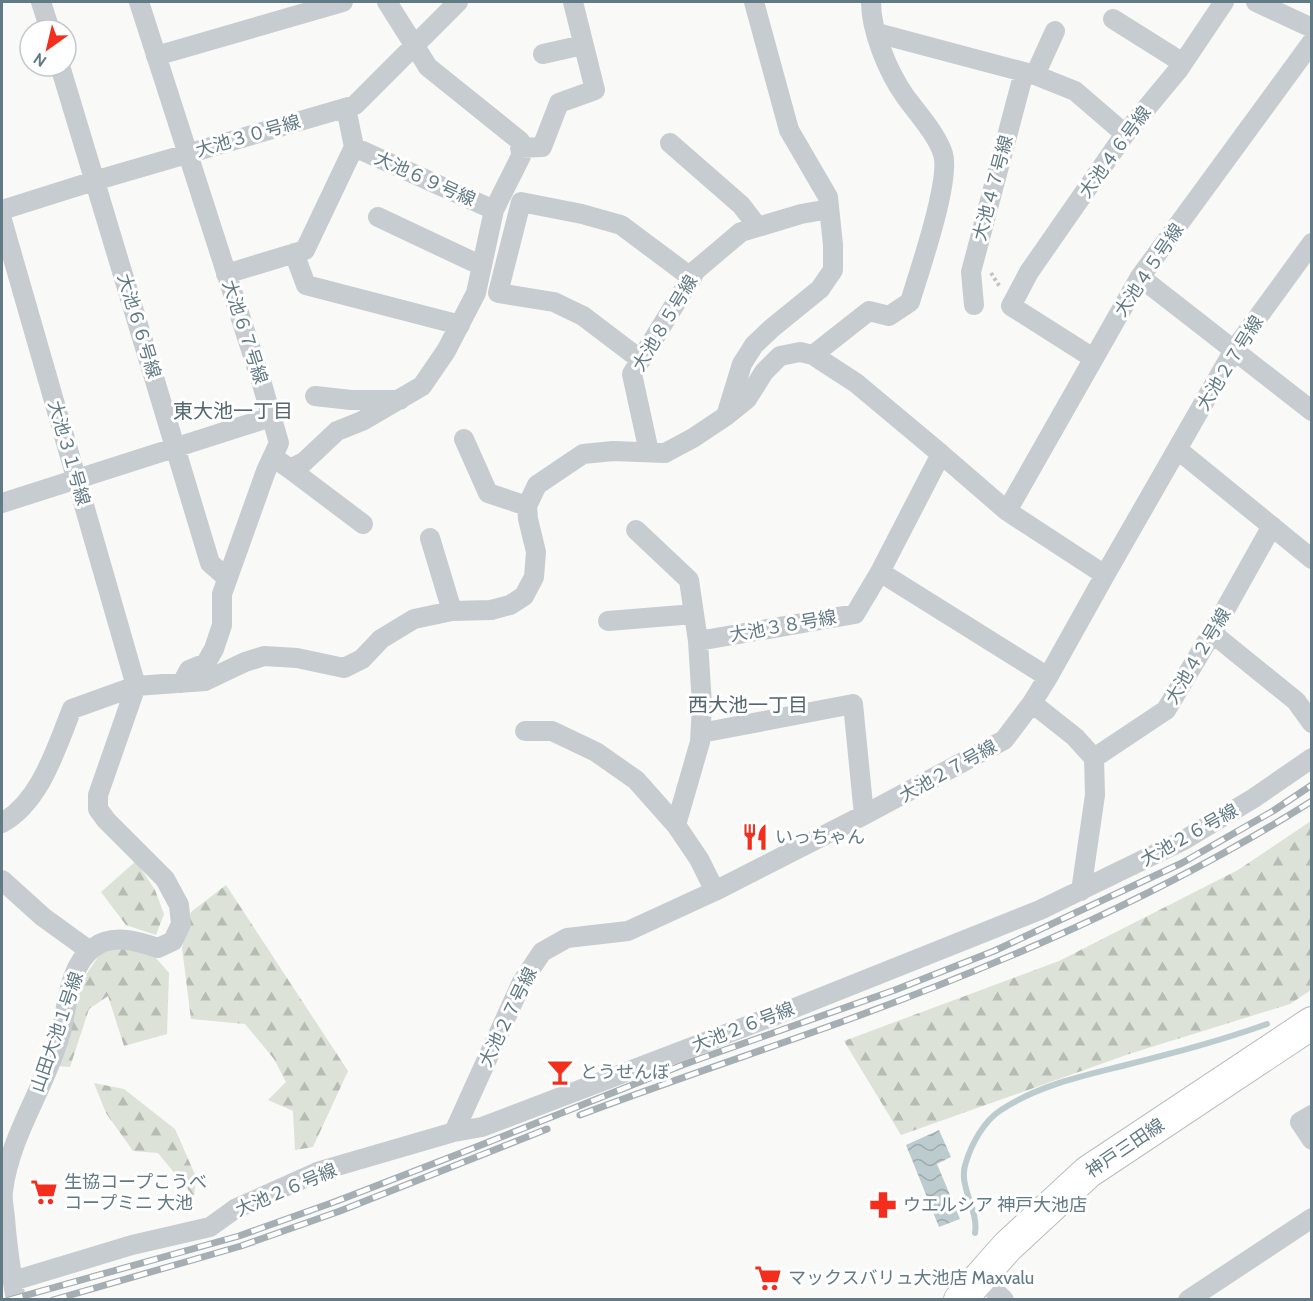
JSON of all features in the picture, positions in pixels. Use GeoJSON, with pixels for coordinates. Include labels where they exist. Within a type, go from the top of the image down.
{"type":"FeatureCollection","features":[{"type":"Feature","properties":{"kind":"main road","name":"神戸三田線"},"geometry":{"type":"LineString","coordinates":[[960,1299],[1008,1246],[1088,1172],[1311,1023]]}},
{"type":"Feature","properties":{"kind":"street"},"geometry":{"type":"LineString","coordinates":[[41,2],[46,18]]}},
{"type":"Feature","properties":{"kind":"street","name":"大池６７号線"},"geometry":{"type":"LineString","coordinates":[[139,2],[279,442],[227,578],[222,594],[222,626],[214,649],[206,663],[189,670],[182,683]]}},
{"type":"Feature","properties":{"kind":"street"},"geometry":{"type":"LineString","coordinates":[[156,56],[343,2]]}},
{"type":"Feature","properties":{"kind":"street"},"geometry":{"type":"LineString","coordinates":[[387,2],[428,67],[520,141],[520,148],[542,147],[559,103],[595,90],[573,2]]}},
{"type":"Feature","properties":{"kind":"street","name":"大池３０号線"},"geometry":{"type":"LineString","coordinates":[[2,210],[355,105],[458,2]]}},
{"type":"Feature","properties":{"kind":"street"},"geometry":{"type":"LineString","coordinates":[[726,416],[742,364],[754,345],[820,289],[833,270],[828,197],[789,130],[754,2]]}},
{"type":"Feature","properties":{"kind":"street"},"geometry":{"type":"LineString","coordinates":[[813,355],[869,310],[889,316],[910,302],[944,180],[943,154],[928,128],[903,94],[886,62],[871,14],[871,2]]}},
{"type":"Feature","properties":{"kind":"street","name":"大池４６号線"},"geometry":{"type":"LineString","coordinates":[[1011,306],[1029,272],[1125,134],[1183,63],[1224,2]]}},
{"type":"Feature","properties":{"kind":"street"},"geometry":{"type":"LineString","coordinates":[[1256,2],[1311,28]]}},
{"type":"Feature","properties":{"kind":"street"},"geometry":{"type":"LineString","coordinates":[[1113,19],[1183,63]]}},
{"type":"Feature","properties":{"kind":"street","name":"大池４７号線"},"geometry":{"type":"LineString","coordinates":[[977,251],[1030,74],[1055,31]]}},
{"type":"Feature","properties":{"kind":"street"},"geometry":{"type":"LineString","coordinates":[[877,33],[1030,74],[1075,91],[1125,134]]}},
{"type":"Feature","properties":{"kind":"street","name":"大池４５号線"},"geometry":{"type":"LineString","coordinates":[[1007,511],[1140,276],[1311,42]]}},
{"type":"Feature","properties":{"kind":"street"},"geometry":{"type":"LineString","coordinates":[[543,54],[584,45]]}},
{"type":"Feature","properties":{"kind":"street","name":"大池６６号線"},"geometry":{"type":"LineString","coordinates":[[64,78],[210,563],[227,578]]}},
{"type":"Feature","properties":{"kind":"street","name":"大池６９号線"},"geometry":{"type":"LineString","coordinates":[[226,274],[305,250],[354,147],[346,108]]}},
{"type":"Feature","properties":{"kind":"street"},"geometry":{"type":"LineString","coordinates":[[670,143],[741,205],[758,227]]}},
{"type":"Feature","properties":{"kind":"street","name":"大池６９号線"},"geometry":{"type":"LineString","coordinates":[[354,147],[494,210],[521,156],[520,148]]}},
{"type":"Feature","properties":{"kind":"street"},"geometry":{"type":"LineString","coordinates":[[641,360],[583,316],[555,302],[498,293],[521,202],[582,214],[621,225],[692,278]]}},
{"type":"Feature","properties":{"kind":"street","name":"大池８５号線"},"geometry":{"type":"LineString","coordinates":[[649,452],[633,374],[696,270],[741,232],[829,208]]}},
{"type":"Feature","properties":{"kind":"street"},"geometry":{"type":"LineString","coordinates":[[290,469],[304,462],[337,431],[362,421],[422,386],[446,351],[476,293],[494,210]]}},
{"type":"Feature","properties":{"kind":"street"},"geometry":{"type":"LineString","coordinates":[[378,217],[482,266]]}},
{"type":"Feature","properties":{"kind":"street","name":"大池３１号線"},"geometry":{"type":"LineString","coordinates":[[2,219],[136,686]]}},
{"type":"Feature","properties":{"kind":"street","name":"大池２７号線"},"geometry":{"type":"LineString","coordinates":[[454,1132],[522,982],[542,952],[567,938],[628,931],[715,891],[1004,740],[1048,677],[1234,350],[1311,243]]}},
{"type":"Feature","properties":{"kind":"street"},"geometry":{"type":"LineString","coordinates":[[974,305],[971,272],[977,251]]}},
{"type":"Feature","properties":{"kind":"street"},"geometry":{"type":"LineString","coordinates":[[294,253],[306,285],[460,325]]}},
{"type":"Feature","properties":{"kind":"street"},"geometry":{"type":"LineString","coordinates":[[1140,276],[1311,411]]}},
{"type":"Feature","properties":{"kind":"street"},"geometry":{"type":"LineString","coordinates":[[1011,306],[1093,358]]}},
{"type":"Feature","properties":{"kind":"street"},"geometry":{"type":"LineString","coordinates":[[2,823],[12,817],[38,785],[72,709],[136,686],[205,681],[245,662],[264,656],[297,658],[344,668],[362,659],[381,639],[414,619],[452,610],[491,610],[510,605],[524,596],[534,577],[536,552],[527,506],[537,485],[583,454],[614,451],[665,453],[693,438],[747,399],[764,372],[780,356],[800,352],[813,355],[856,383],[1007,511],[1104,575]]}},
{"type":"Feature","properties":{"kind":"street"},"geometry":{"type":"LineString","coordinates":[[315,396],[351,400],[400,400]]}},
{"type":"Feature","properties":{"kind":"street"},"geometry":{"type":"LineString","coordinates":[[2,502],[271,417]]}},
{"type":"Feature","properties":{"kind":"street"},"geometry":{"type":"LineString","coordinates":[[465,439],[488,493],[527,506]]}},
{"type":"Feature","properties":{"kind":"street"},"geometry":{"type":"LineString","coordinates":[[1177,449],[1311,559]]}},
{"type":"Feature","properties":{"kind":"street","name":"大池３８号線"},"geometry":{"type":"LineString","coordinates":[[698,641],[855,614],[880,572],[941,454]]}},
{"type":"Feature","properties":{"kind":"street"},"geometry":{"type":"LineString","coordinates":[[273,457],[363,524]]}},
{"type":"Feature","properties":{"kind":"street","name":"大池４２号線"},"geometry":{"type":"LineString","coordinates":[[1094,758],[1166,710],[1272,526]]}},
{"type":"Feature","properties":{"kind":"street"},"geometry":{"type":"LineString","coordinates":[[636,530],[689,580],[698,641],[702,705],[700,742],[676,825]]}},
{"type":"Feature","properties":{"kind":"street"},"geometry":{"type":"LineString","coordinates":[[430,538],[452,610]]}},
{"type":"Feature","properties":{"kind":"street"},"geometry":{"type":"LineString","coordinates":[[880,572],[1048,677]]}},
{"type":"Feature","properties":{"kind":"street"},"geometry":{"type":"LineString","coordinates":[[608,621],[694,614]]}},
{"type":"Feature","properties":{"kind":"street"},"geometry":{"type":"LineString","coordinates":[[1212,633],[1296,701],[1311,723]]}},
{"type":"Feature","properties":{"kind":"street","name":"山田大池１号線"},"geometry":{"type":"LineString","coordinates":[[15,1290],[8,1257],[2,1192],[12,1150],[48,1069],[61,1032],[72,981],[82,960],[90,951],[112,939],[138,941],[158,948],[174,941],[181,924],[179,905],[165,879],[106,820],[98,809],[98,795],[136,686]]}},
{"type":"Feature","properties":{"kind":"street"},"geometry":{"type":"LineString","coordinates":[[1032,703],[1075,737],[1094,758],[1095,795],[1081,891]]}},
{"type":"Feature","properties":{"kind":"street"},"geometry":{"type":"LineString","coordinates":[[701,733],[853,704],[864,815]]}},
{"type":"Feature","properties":{"kind":"street"},"geometry":{"type":"LineString","coordinates":[[525,731],[552,731],[597,752],[636,780],[676,825],[699,859],[715,891]]}},
{"type":"Feature","properties":{"kind":"street","name":"大池２６号線"},"geometry":{"type":"LineString","coordinates":[[15,1290],[132,1245],[210,1227],[235,1209],[320,1171],[454,1132],[482,1127],[797,1007],[1040,910],[1184,840],[1254,798],[1311,758]]}},
{"type":"Feature","properties":{"kind":"street"},"geometry":{"type":"LineString","coordinates":[[2,880],[43,917],[90,951]]}},
{"type":"Feature","properties":{"kind":"street"},"geometry":{"type":"LineString","coordinates":[[1311,1115],[1300,1122],[1311,1140]]}},
{"type":"Feature","properties":{"kind":"street"},"geometry":{"type":"LineString","coordinates":[[1199,1296],[1311,1218]]}},
{"type":"Feature","properties":{"kind":"street"},"geometry":{"type":"LineString","coordinates":[[981,1277],[1004,1299]]}},
{"type":"Feature","properties":{"kind":"path","name":"大池４７号線"},"geometry":{"type":"LineString","coordinates":[[977,251],[1011,306]]}},
{"type":"Feature","properties":{"kind":"green space"},"geometry":{"type":"Polygon","coordinates":[[[1311,821],[1311,990],[1290,1004],[1129,1054],[901,1135],[844,1041],[1059,961],[1238,870],[1311,821]]]}},
{"type":"Feature","properties":{"kind":"green space"},"geometry":{"type":"Polygon","coordinates":[[[136,861],[155,890],[164,914],[156,935],[126,925],[101,892],[136,861]]]}},
{"type":"Feature","properties":{"kind":"green space"},"geometry":{"type":"Polygon","coordinates":[[[226,885],[348,1071],[313,1147],[295,1150],[293,1111],[268,1100],[286,1082],[274,1059],[245,1024],[191,1019],[182,948],[191,912],[226,885]]]}},
{"type":"Feature","properties":{"kind":"green space"},"geometry":{"type":"Polygon","coordinates":[[[105,947],[149,950],[169,973],[167,1034],[124,1046],[108,996],[89,1009],[70,1067],[56,1066],[85,976],[105,947]]]}},
{"type":"Feature","properties":{"kind":"green space"},"geometry":{"type":"Polygon","coordinates":[[[94,1083],[124,1089],[175,1129],[196,1177],[194,1197],[158,1153],[133,1151],[106,1113],[94,1083]]]}},
{"type":"Feature","properties":{"kind":"water"},"geometry":{"type":"Polygon","coordinates":[[[939,1130],[951,1157],[937,1164],[960,1219],[939,1227],[906,1145],[939,1130]]]}},
{"type":"Feature","properties":{"kind":"waterway"},"geometry":{"type":"LineString","coordinates":[[975,1233],[974,1215],[966,1189],[964,1171],[979,1133],[1001,1110],[1031,1094],[1062,1082],[1232,1036],[1267,1024]]}},
{"type":"Feature","properties":{"kind":"railway"},"geometry":{"type":"LineString","coordinates":[[9,1300],[239,1236],[337,1201],[685,1064],[895,990],[994,951],[1182,863],[1273,811],[1312,785]]}},
{"type":"Feature","properties":{"kind":"railway"},"geometry":{"type":"LineString","coordinates":[[580,1115],[868,1012],[999,961],[1064,933],[1190,871],[1312,801]]}},
{"type":"Feature","properties":{"kind":"railway"},"geometry":{"type":"LineString","coordinates":[[53,1300],[241,1246],[340,1211],[547,1129]]}},
{"type":"Feature","properties":{"kind":"place","name":"いっちゃん"},"geometry":{"type":"Point","coordinates":[755,837]}},
{"type":"Feature","properties":{"kind":"place","name":"とうせんぼ"},"geometry":{"type":"Point","coordinates":[560,1072]}},
{"type":"Feature","properties":{"kind":"place","name":"生協コープこうべ コープミニ 大池"},"geometry":{"type":"Point","coordinates":[44,1192]}},
{"type":"Feature","properties":{"kind":"place","name":"ウエルシア 神戸大池店"},"geometry":{"type":"Point","coordinates":[883,1205]}},
{"type":"Feature","properties":{"kind":"place","name":"マックスバリュ大池店 Maxvalu"},"geometry":{"type":"Point","coordinates":[768,1278]}},
{"type":"Feature","properties":{"kind":"district","name":"東大池一丁目"},"geometry":{"type":"Point","coordinates":[233,411]}},
{"type":"Feature","properties":{"kind":"district","name":"西大池一丁目"},"geometry":{"type":"Point","coordinates":[748,705]}}]}
